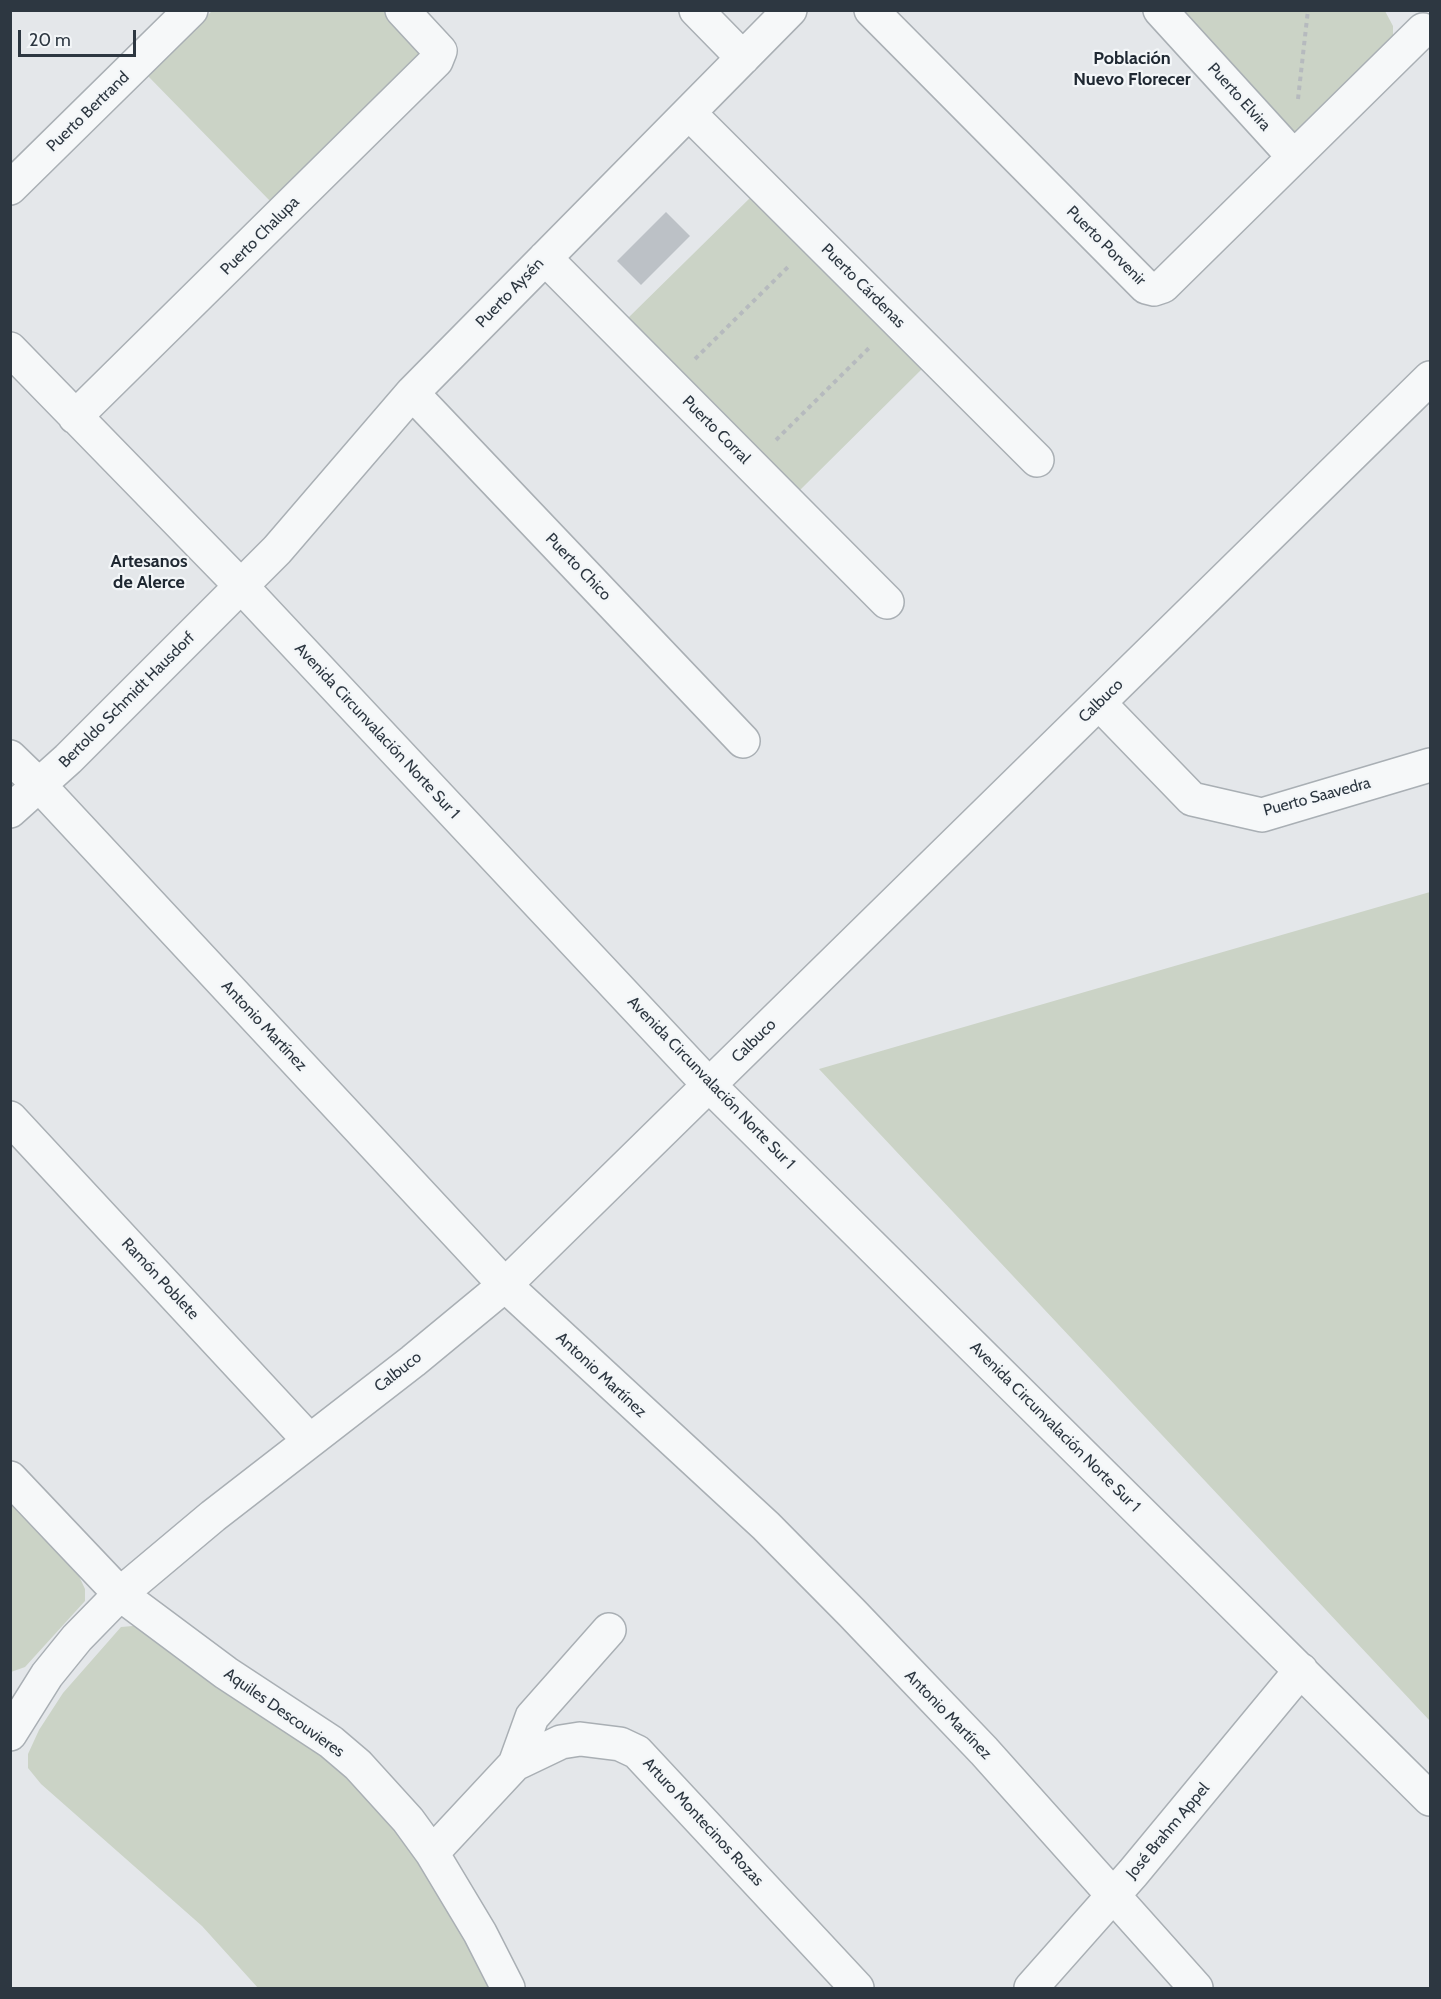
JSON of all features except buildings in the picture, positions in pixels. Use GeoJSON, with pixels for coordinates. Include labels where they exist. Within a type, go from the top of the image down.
{"type":"FeatureCollection","features":[{"type":"Feature","properties":{"kind":"street","name":"Puerto Bertrand"},"geometry":{"type":"LineString","coordinates":[[10,188],[192,10]]}},
{"type":"Feature","properties":{"kind":"street","name":"Puerto Chalupa"},"geometry":{"type":"LineString","coordinates":[[75,417],[436,61],[440,51],[402,10]]}},
{"type":"Feature","properties":{"kind":"street"},"geometry":{"type":"LineString","coordinates":[[696,10],[743,58]]}},
{"type":"Feature","properties":{"kind":"street","name":"Puerto Aysén"},"geometry":{"type":"LineString","coordinates":[[241,586],[283,543],[412,393],[790,10]]}},
{"type":"Feature","properties":{"kind":"street","name":"Puerto Porvenir"},"geometry":{"type":"LineString","coordinates":[[871,10],[1146,287],[1154,289],[1163,286],[1294,157],[1421,26]]}},
{"type":"Feature","properties":{"kind":"street","name":"Puerto Elvira"},"geometry":{"type":"LineString","coordinates":[[1160,10],[1294,157]]}},
{"type":"Feature","properties":{"kind":"street","name":"Puerto Cárdenas"},"geometry":{"type":"LineString","coordinates":[[689,113],[1038,460]]}},
{"type":"Feature","properties":{"kind":"street","name":"Puerto Corral"},"geometry":{"type":"LineString","coordinates":[[545,258],[886,602]]}},
{"type":"Feature","properties":{"kind":"street","name":"Avenida Circunvalación Norte Sur 1"},"geometry":{"type":"LineString","coordinates":[[10,349],[241,586],[709,1085],[1431,1799]]}},
{"type":"Feature","properties":{"kind":"street","name":"Calbuco"},"geometry":{"type":"LineString","coordinates":[[13,1722],[77,1638],[120,1594],[309,1440],[438,1342],[505,1285],[1431,378]]}},
{"type":"Feature","properties":{"kind":"street","name":"Puerto Chico"},"geometry":{"type":"LineString","coordinates":[[412,393],[743,741]]}},
{"type":"Feature","properties":{"kind":"street","name":"Bertoldo Schmidt Hausdorf"},"geometry":{"type":"LineString","coordinates":[[10,812],[40,786],[241,586]]}},
{"type":"Feature","properties":{"kind":"street","name":"Puerto Saavedra"},"geometry":{"type":"LineString","coordinates":[[1099,703],[1192,799],[1262,815],[1431,765]]}},
{"type":"Feature","properties":{"kind":"street","name":"Antonio Martínez"},"geometry":{"type":"LineString","coordinates":[[10,758],[40,786],[505,1285],[773,1534],[984,1752],[1196,1989]]}},
{"type":"Feature","properties":{"kind":"street","name":"Ramón Poblete"},"geometry":{"type":"LineString","coordinates":[[10,1118],[309,1440]]}},
{"type":"Feature","properties":{"kind":"street","name":"Aquiles Descouvieres"},"geometry":{"type":"LineString","coordinates":[[10,1478],[120,1594],[190,1648],[331,1742],[358,1765],[385,1793],[432,1853],[480,1933],[508,1989]]}},
{"type":"Feature","properties":{"kind":"street","name":"Arturo Montecinos Rozas"},"geometry":{"type":"LineString","coordinates":[[514,1764],[532,1717],[609,1630]]}},
{"type":"Feature","properties":{"kind":"street","name":"José Brahm Appel"},"geometry":{"type":"LineString","coordinates":[[1030,1989],[1114,1895],[1301,1670]]}},
{"type":"Feature","properties":{"kind":"street","name":"Arturo Montecinos Rozas"},"geometry":{"type":"LineString","coordinates":[[432,1853],[514,1764],[539,1751],[580,1739],[620,1744],[637,1752],[652,1766],[856,1989]]}},
{"type":"Feature","properties":{"kind":"path"},"geometry":{"type":"LineString","coordinates":[[1294,157],[1308,10]]}},
{"type":"Feature","properties":{"kind":"path"},"geometry":{"type":"LineString","coordinates":[[670,384],[816,239]]}},
{"type":"Feature","properties":{"kind":"path"},"geometry":{"type":"LineString","coordinates":[[750,465],[897,320]]}},
{"type":"Feature","properties":{"kind":"shaded area"},"geometry":{"type":"Polygon","coordinates":[[[212,11],[389,11],[420,51],[415,64],[271,202],[147,75],[212,11]]]}},
{"type":"Feature","properties":{"kind":"shaded area"},"geometry":{"type":"Polygon","coordinates":[[[1173,11],[1385,11],[1393,26],[1393,39],[1296,133],[1288,132],[1173,11]]]}},
{"type":"Feature","properties":{"kind":"shaded area"},"geometry":{"type":"Polygon","coordinates":[[[752,196],[923,368],[799,491],[627,319],[752,196]]]}},
{"type":"Feature","properties":{"kind":"shaded area"},"geometry":{"type":"Polygon","coordinates":[[[1430,892],[1430,1721],[819,1069],[1430,892]]]}},
{"type":"Feature","properties":{"kind":"shaded area"},"geometry":{"type":"Polygon","coordinates":[[[10,1500],[78,1574],[85,1589],[85,1601],[25,1667],[11,1672],[10,1500]]]}},
{"type":"Feature","properties":{"kind":"shaded area"},"geometry":{"type":"Polygon","coordinates":[[[144,1625],[355,1777],[419,1851],[492,1988],[258,1988],[202,1926],[41,1784],[28,1768],[28,1754],[39,1730],[63,1693],[121,1627],[144,1625]]]}},
{"type":"Feature","properties":{"kind":"district","name":"Población Nuevo Florecer"},"geometry":{"type":"Point","coordinates":[1132,69]}},
{"type":"Feature","properties":{"kind":"district","name":"Artesanos de Alerce"},"geometry":{"type":"Point","coordinates":[149,572]}}]}
